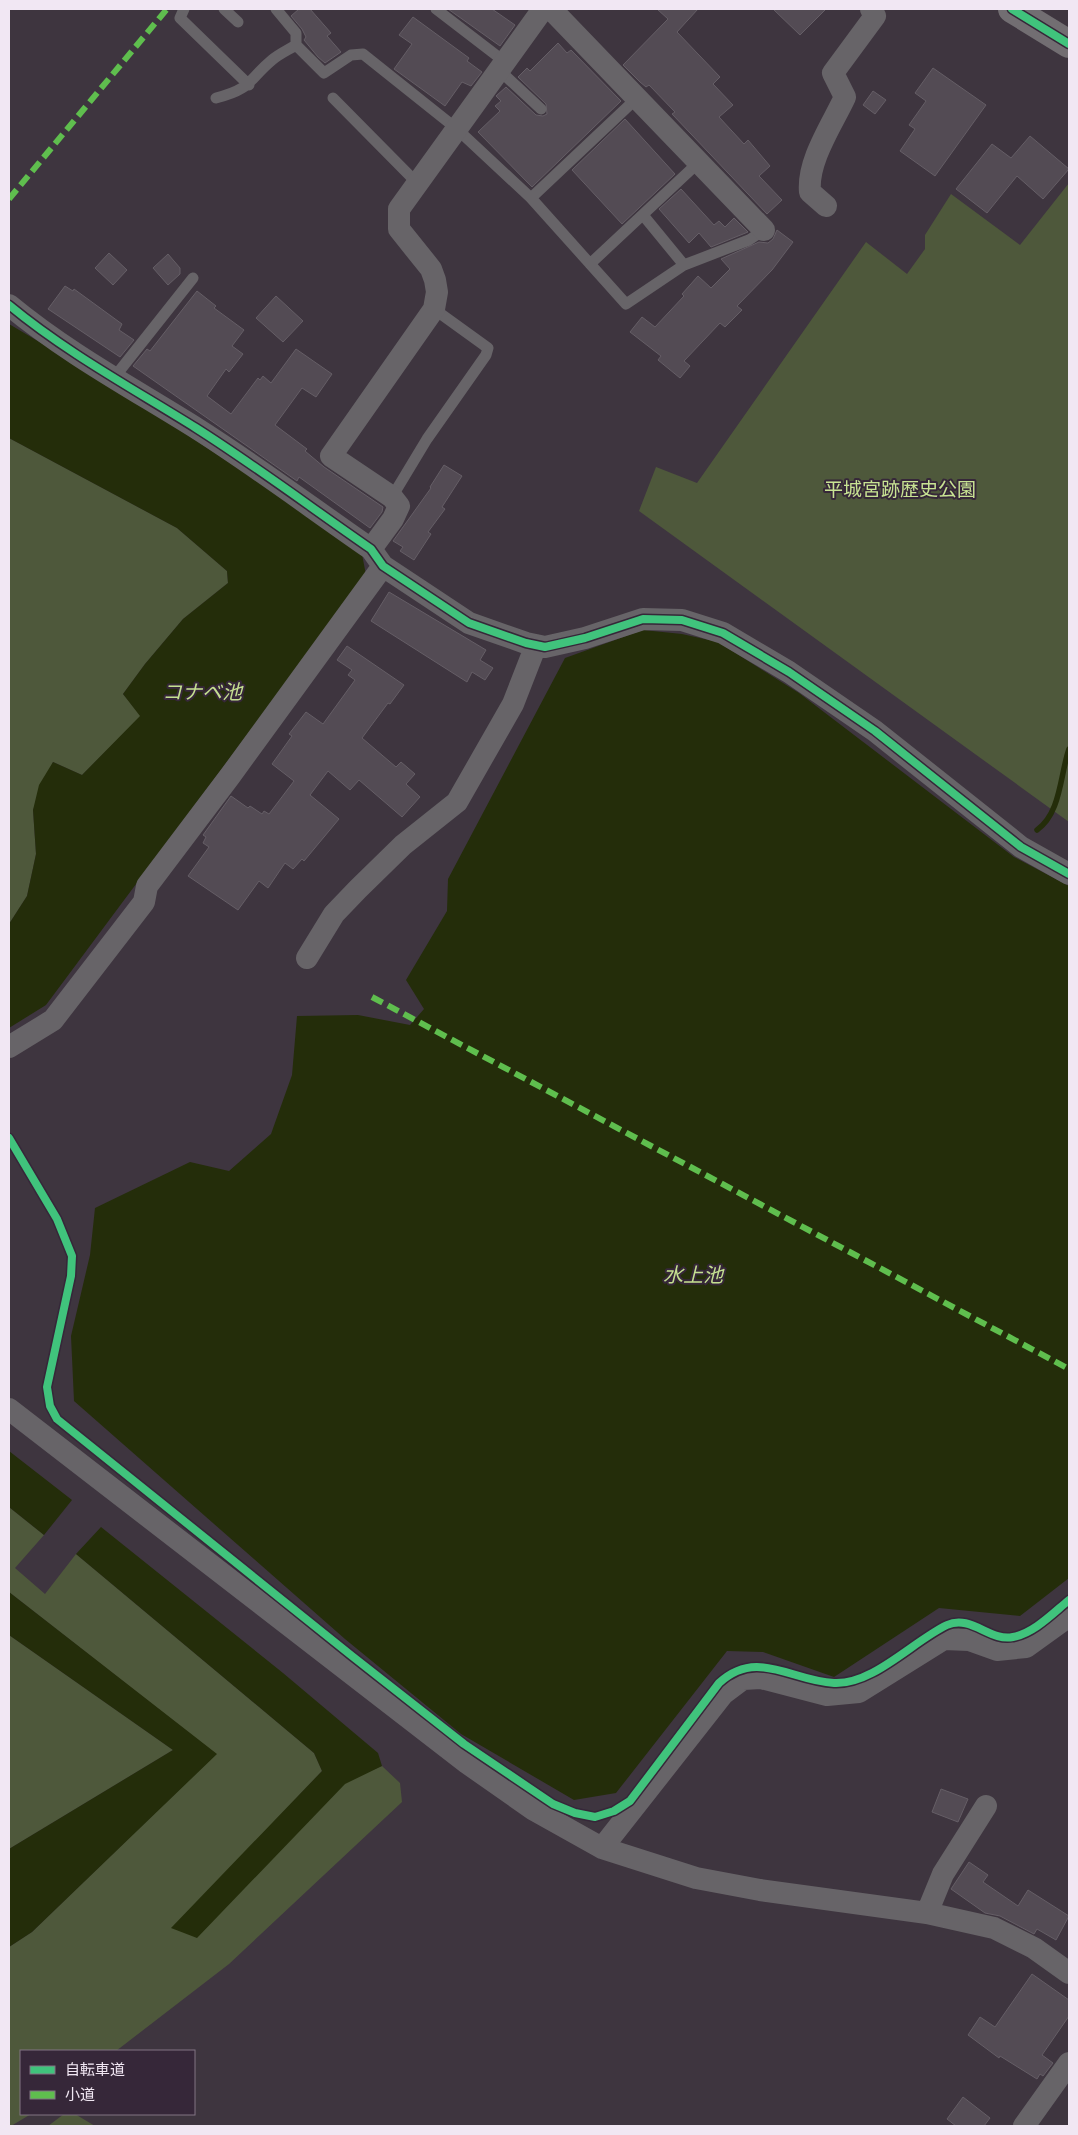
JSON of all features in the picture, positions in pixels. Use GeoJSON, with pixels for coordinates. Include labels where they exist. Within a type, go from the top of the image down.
{"type":"FeatureCollection","features":[{"type":"Feature","properties":{"kind":"main road"},"geometry":{"type":"LineString","coordinates":[[1012,9],[1069,44]]}},
{"type":"Feature","properties":{"kind":"street"},"geometry":{"type":"LineString","coordinates":[[9,1047],[53,1020],[144,902],[147,886],[230,776],[377,558],[399,506],[392,497],[330,456],[434,309],[437,292],[431,268],[400,229],[399,209],[543,9]]}},
{"type":"Feature","properties":{"kind":"street"},"geometry":{"type":"LineString","coordinates":[[551,9],[638,97],[764,230]]}},
{"type":"Feature","properties":{"kind":"street"},"geometry":{"type":"LineString","coordinates":[[826,206],[810,192],[809,182],[820,150],[845,97],[832,73],[875,16],[871,9]]}},
{"type":"Feature","properties":{"kind":"street"},"geometry":{"type":"LineString","coordinates":[[9,305],[40,331],[113,379],[197,428],[469,623],[546,647],[585,638],[643,620],[682,620],[723,633],[789,672],[867,726],[1021,847],[1069,874]]}},
{"type":"Feature","properties":{"kind":"street"},"geometry":{"type":"LineString","coordinates":[[306,958],[334,914],[358,889],[402,845],[457,802],[513,704],[536,645]]}},
{"type":"Feature","properties":{"kind":"street"},"geometry":{"type":"LineString","coordinates":[[9,1409],[467,1763],[534,1810],[602,1848],[696,1878],[760,1890],[927,1913],[994,1928],[1034,1948],[1069,1973]]}},
{"type":"Feature","properties":{"kind":"street"},"geometry":{"type":"LineString","coordinates":[[602,1848],[723,1694],[743,1679],[761,1678],[827,1695],[859,1692],[944,1639],[969,1640],[997,1650],[1026,1647],[1069,1616]]}},
{"type":"Feature","properties":{"kind":"street"},"geometry":{"type":"LineString","coordinates":[[927,1913],[943,1874],[986,1806]]}},
{"type":"Feature","properties":{"kind":"street"},"geometry":{"type":"LineString","coordinates":[[1024,2126],[1069,2064]]}},
{"type":"Feature","properties":{"kind":"lane"},"geometry":{"type":"LineString","coordinates":[[184,9],[180,18],[249,85]]}},
{"type":"Feature","properties":{"kind":"lane"},"geometry":{"type":"LineString","coordinates":[[224,9],[238,22]]}},
{"type":"Feature","properties":{"kind":"lane"},"geometry":{"type":"LineString","coordinates":[[276,9],[296,33],[296,45],[324,73],[352,55],[363,54],[458,129],[531,198],[626,304],[684,265],[749,240],[764,230]]}},
{"type":"Feature","properties":{"kind":"lane"},"geometry":{"type":"LineString","coordinates":[[436,9],[502,66],[541,110]]}},
{"type":"Feature","properties":{"kind":"lane"},"geometry":{"type":"LineString","coordinates":[[216,98],[233,94],[249,85],[272,60],[296,45]]}},
{"type":"Feature","properties":{"kind":"lane"},"geometry":{"type":"LineString","coordinates":[[531,198],[638,97]]}},
{"type":"Feature","properties":{"kind":"lane"},"geometry":{"type":"LineString","coordinates":[[333,98],[417,184]]}},
{"type":"Feature","properties":{"kind":"lane"},"geometry":{"type":"LineString","coordinates":[[590,264],[699,162]]}},
{"type":"Feature","properties":{"kind":"lane"},"geometry":{"type":"LineString","coordinates":[[643,215],[684,265]]}},
{"type":"Feature","properties":{"kind":"lane"},"geometry":{"type":"LineString","coordinates":[[113,379],[193,278]]}},
{"type":"Feature","properties":{"kind":"lane"},"geometry":{"type":"LineString","coordinates":[[392,497],[427,439],[486,355],[488,348],[434,309]]}},
{"type":"Feature","properties":{"kind":"green space","name":"平城宮跡歴史公園"},"geometry":{"type":"Polygon","coordinates":[[[1069,183],[1069,822],[639,511],[656,467],[697,483],[866,242],[907,274],[925,249],[925,235],[951,194],[1020,245],[1069,183]]]}},
{"type":"Feature","properties":{"kind":"green space"},"geometry":{"type":"Polygon","coordinates":[[[9,438],[177,528],[227,571],[228,583],[183,619],[145,664],[123,694],[141,716],[82,775],[53,762],[33,810],[36,854],[27,896],[9,924],[9,438]]]}},
{"type":"Feature","properties":{"kind":"green space"},"geometry":{"type":"Polygon","coordinates":[[[9,1507],[44,1535],[15,1568],[45,1594],[76,1554],[314,1753],[322,1771],[172,1929],[349,1780],[382,1766],[400,1783],[402,1802],[229,1964],[117,2050],[20,2050],[20,2115],[29,2115],[11,2126],[9,2126],[9,1947],[32,1932],[216,1754],[9,1592],[9,1507]]]}},
{"type":"Feature","properties":{"kind":"green space"},"geometry":{"type":"Polygon","coordinates":[[[9,1635],[173,1750],[9,1849],[9,1635]]]}},
{"type":"Feature","properties":{"kind":"green space"},"geometry":{"type":"Polygon","coordinates":[[[63,2115],[77,2115],[95,2126],[48,2126],[63,2115]]]}},
{"type":"Feature","properties":{"kind":"water","name":"コナベ池"},"geometry":{"type":"Polygon","coordinates":[[[9,324],[107,382],[361,549],[366,575],[46,1005],[9,1028],[9,924],[27,896],[36,854],[33,810],[39,785],[53,762],[82,775],[140,716],[123,694],[145,664],[183,619],[228,583],[227,571],[177,528],[9,438],[9,324]]]}},
{"type":"Feature","properties":{"kind":"water","name":"水上池"},"geometry":{"type":"Polygon","coordinates":[[[643,630],[682,634],[718,642],[799,693],[1014,857],[1069,886],[1069,1578],[1020,1616],[939,1608],[834,1677],[763,1652],[727,1651],[616,1793],[574,1800],[461,1734],[345,1639],[74,1401],[71,1336],[90,1255],[95,1208],[190,1162],[229,1171],[271,1134],[292,1075],[297,1016],[358,1015],[410,1025],[424,1009],[406,980],[447,911],[448,879],[565,658],[643,630]]]}},
{"type":"Feature","properties":{"kind":"water"},"geometry":{"type":"Polygon","coordinates":[[[9,1451],[72,1500],[44,1535],[9,1507],[9,1451]]]}},
{"type":"Feature","properties":{"kind":"water"},"geometry":{"type":"Polygon","coordinates":[[[101,1527],[283,1673],[378,1753],[382,1766],[345,1784],[197,1938],[171,1928],[322,1771],[314,1753],[76,1554],[101,1527]]]}},
{"type":"Feature","properties":{"kind":"water"},"geometry":{"type":"Polygon","coordinates":[[[9,1592],[217,1754],[32,1932],[9,1947],[9,1849],[173,1750],[9,1635],[9,1592]]]}},
{"type":"Feature","properties":{"kind":"building"},"geometry":{"type":"Polygon","coordinates":[[[299,9],[310,9],[331,33],[327,36],[341,52],[325,63],[318,57],[304,40],[306,37],[302,29],[291,16],[299,9]]]}},
{"type":"Feature","properties":{"kind":"building"},"geometry":{"type":"Polygon","coordinates":[[[448,9],[492,9],[515,25],[500,46],[448,9]]]}},
{"type":"Feature","properties":{"kind":"building"},"geometry":{"type":"Polygon","coordinates":[[[657,9],[698,9],[677,32],[720,77],[713,84],[733,105],[719,117],[744,144],[748,140],[770,166],[759,176],[782,200],[767,214],[672,114],[675,112],[649,85],[646,87],[623,65],[668,19],[657,9]]]}},
{"type":"Feature","properties":{"kind":"building"},"geometry":{"type":"Polygon","coordinates":[[[773,9],[826,9],[800,35],[773,9]]]}},
{"type":"Feature","properties":{"kind":"building"},"geometry":{"type":"Polygon","coordinates":[[[413,17],[469,58],[467,61],[482,72],[471,86],[462,82],[445,106],[394,69],[412,44],[399,35],[413,17]]]}},
{"type":"Feature","properties":{"kind":"building"},"geometry":{"type":"Polygon","coordinates":[[[558,43],[567,53],[571,50],[621,101],[532,187],[478,132],[500,111],[495,106],[501,101],[496,96],[506,87],[536,115],[543,116],[547,114],[546,104],[518,77],[527,68],[530,71],[558,43]]]}},
{"type":"Feature","properties":{"kind":"building"},"geometry":{"type":"Polygon","coordinates":[[[933,68],[986,105],[935,176],[900,151],[915,129],[909,125],[926,101],[915,93],[933,68]]]}},
{"type":"Feature","properties":{"kind":"building"},"geometry":{"type":"Polygon","coordinates":[[[873,91],[886,100],[875,114],[863,105],[873,91]]]}},
{"type":"Feature","properties":{"kind":"building"},"geometry":{"type":"Polygon","coordinates":[[[625,119],[675,174],[622,224],[572,170],[625,119]]]}},
{"type":"Feature","properties":{"kind":"building"},"geometry":{"type":"Polygon","coordinates":[[[1030,136],[1069,169],[1043,199],[1017,176],[987,213],[956,189],[992,144],[1011,158],[1030,136]]]}},
{"type":"Feature","properties":{"kind":"building"},"geometry":{"type":"Polygon","coordinates":[[[681,189],[714,225],[719,221],[725,227],[734,218],[748,232],[711,247],[699,233],[689,243],[659,209],[681,189]]]}},
{"type":"Feature","properties":{"kind":"building"},"geometry":{"type":"Polygon","coordinates":[[[777,230],[793,242],[772,270],[737,306],[742,310],[725,327],[720,323],[684,361],[690,366],[680,378],[658,360],[661,356],[630,332],[642,317],[655,327],[684,296],[682,294],[698,276],[711,288],[730,269],[721,259],[759,242],[768,243],[773,239],[777,230]]]}},
{"type":"Feature","properties":{"kind":"building"},"geometry":{"type":"Polygon","coordinates":[[[109,253],[127,270],[113,285],[95,268],[109,253]]]}},
{"type":"Feature","properties":{"kind":"building"},"geometry":{"type":"Polygon","coordinates":[[[168,254],[180,268],[180,274],[168,285],[153,268],[168,254]]]}},
{"type":"Feature","properties":{"kind":"building"},"geometry":{"type":"Polygon","coordinates":[[[65,286],[73,291],[74,289],[122,324],[119,330],[134,340],[120,357],[48,309],[65,286]]]}},
{"type":"Feature","properties":{"kind":"building"},"geometry":{"type":"Polygon","coordinates":[[[197,291],[216,306],[214,308],[244,330],[232,346],[243,354],[229,372],[226,369],[207,396],[231,414],[258,378],[260,380],[263,376],[271,383],[296,349],[332,374],[316,397],[302,388],[275,425],[307,449],[305,451],[324,467],[383,507],[382,512],[370,528],[299,477],[297,481],[133,366],[147,349],[150,351],[197,291]]]}},
{"type":"Feature","properties":{"kind":"building"},"geometry":{"type":"Polygon","coordinates":[[[276,296],[303,321],[283,342],[256,318],[276,296]]]}},
{"type":"Feature","properties":{"kind":"building"},"geometry":{"type":"Polygon","coordinates":[[[444,465],[462,476],[442,507],[445,509],[428,532],[431,534],[414,560],[400,551],[403,547],[393,541],[431,488],[444,465]]]}},
{"type":"Feature","properties":{"kind":"building"},"geometry":{"type":"Polygon","coordinates":[[[389,592],[486,650],[480,660],[493,668],[485,680],[472,672],[467,682],[371,621],[389,592]]]}},
{"type":"Feature","properties":{"kind":"building"},"geometry":{"type":"Polygon","coordinates":[[[347,646],[404,685],[362,738],[396,767],[401,762],[415,774],[406,784],[420,797],[402,817],[359,780],[350,790],[328,771],[310,795],[339,819],[304,861],[302,859],[293,869],[285,863],[268,888],[259,881],[238,910],[188,876],[209,847],[203,843],[206,837],[203,835],[231,796],[248,808],[250,806],[262,814],[264,811],[269,814],[294,781],[272,764],[292,736],[289,734],[306,712],[323,724],[355,680],[348,675],[352,670],[337,660],[347,646]]]}},
{"type":"Feature","properties":{"kind":"building"},"geometry":{"type":"Polygon","coordinates":[[[941,1789],[968,1799],[958,1822],[932,1812],[941,1789]]]}},
{"type":"Feature","properties":{"kind":"building"},"geometry":{"type":"Polygon","coordinates":[[[969,1862],[988,1875],[983,1882],[1018,1906],[1028,1890],[1069,1916],[1056,1940],[1037,1929],[1034,1934],[1000,1916],[985,1913],[951,1889],[969,1862]]]}},
{"type":"Feature","properties":{"kind":"building"},"geometry":{"type":"Polygon","coordinates":[[[1032,1974],[1069,2000],[1069,2016],[1042,2055],[1053,2063],[1043,2076],[1040,2074],[1037,2079],[1000,2056],[999,2058],[968,2035],[980,2017],[995,2027],[1032,1974]]]}},
{"type":"Feature","properties":{"kind":"building"},"geometry":{"type":"Polygon","coordinates":[[[963,2097],[990,2118],[984,2126],[956,2126],[947,2119],[963,2097]]]}},
{"type":"Feature","properties":{"kind":"waterway"},"geometry":{"type":"LineString","coordinates":[[1037,830],[1045,823],[1055,804],[1069,749]]}},
{"type":"Feature","properties":{"kind":"marked path"},"geometry":{"type":"LineString","coordinates":[[9,199],[167,9]]}},
{"type":"Feature","properties":{"kind":"marked path"},"geometry":{"type":"LineString","coordinates":[[372,997],[1069,1369]]}},
{"type":"Feature","properties":{"kind":"cycle path"},"geometry":{"type":"LineString","coordinates":[[1012,9],[1069,44]]}},
{"type":"Feature","properties":{"kind":"cycle path"},"geometry":{"type":"LineString","coordinates":[[9,305],[54,339],[218,442],[262,472],[371,549],[383,566],[469,623],[526,643],[545,647],[585,638],[643,619],[682,620],[723,633],[789,672],[875,731],[1021,847],[1069,874]]}},
{"type":"Feature","properties":{"kind":"cycle path"},"geometry":{"type":"LineString","coordinates":[[9,1138],[57,1219],[72,1256],[71,1276],[47,1387],[50,1406],[57,1419],[464,1744],[553,1804],[575,1813],[595,1817],[614,1811],[630,1801],[719,1683],[733,1673],[747,1668],[761,1667],[818,1681],[849,1682],[878,1670],[947,1625],[964,1623],[996,1636],[1013,1637],[1028,1632],[1069,1600]]}}]}
